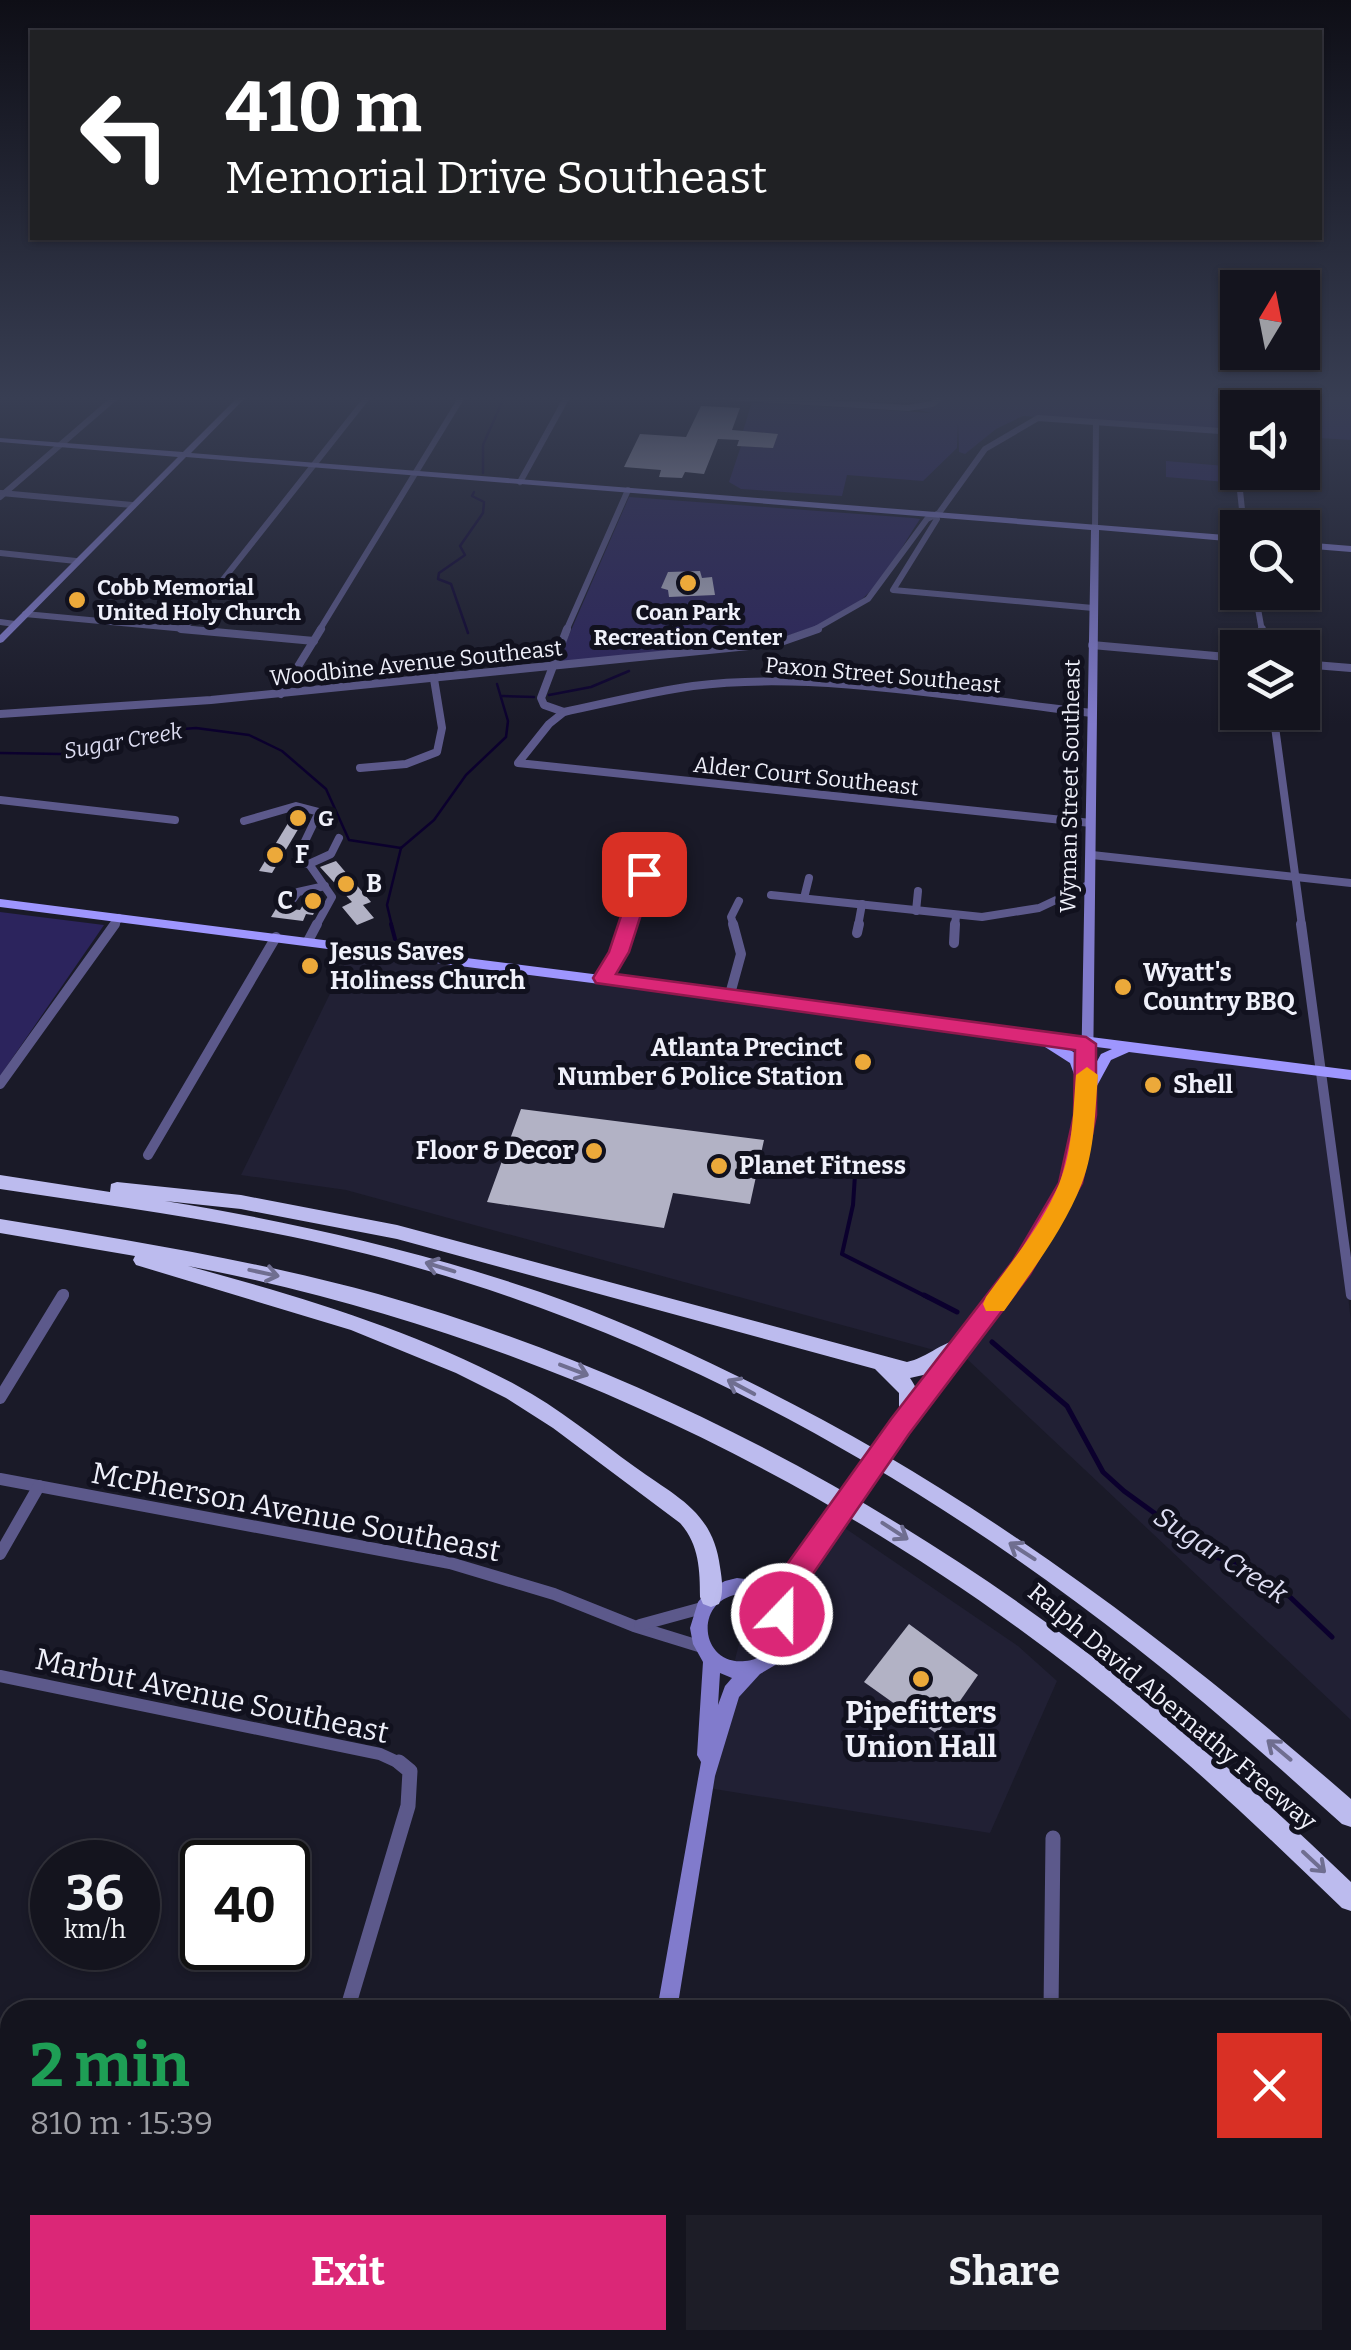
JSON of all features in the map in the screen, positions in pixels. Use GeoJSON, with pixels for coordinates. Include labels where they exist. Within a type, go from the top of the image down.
{"type":"FeatureCollection","features":[{"type":"Feature","properties":{"kind":"highway"},"geometry":{"type":"LineString","coordinates":[[0,1180],[218,1199],[312,1214],[507,1260],[908,1370],[925,1367],[963,1345]]}},
{"type":"Feature","properties":{"kind":"highway","name":"Ralph David Abernathy Freeway"},"geometry":{"type":"LineString","coordinates":[[0,1180],[242,1220],[406,1257],[545,1303],[636,1338],[727,1380],[901,1476],[1056,1573],[1170,1659],[1285,1754],[1351,1815]]}},
{"type":"Feature","properties":{"kind":"highway","name":"Ralph David Abernathy Freeway"},"geometry":{"type":"LineString","coordinates":[[0,1226],[270,1275],[428,1317],[632,1392],[751,1449],[876,1518],[988,1591],[1090,1668],[1227,1782],[1351,1899]]}},
{"type":"Feature","properties":{"kind":"highway"},"geometry":{"type":"LineString","coordinates":[[30,1231],[288,1302],[405,1344],[498,1385],[560,1422],[694,1524],[708,1558],[707,1602]]}},
{"type":"Feature","properties":{"kind":"highway"},"geometry":{"type":"LineString","coordinates":[[868,1360],[893,1374],[909,1390],[904,1421]]}},
{"type":"Feature","properties":{"kind":"main road"},"geometry":{"type":"LineString","coordinates":[[0,904],[1351,1075]]}},
{"type":"Feature","properties":{"kind":"main road"},"geometry":{"type":"LineString","coordinates":[[1027,1036],[1068,1052],[1080,1068],[1087,1091]]}},
{"type":"Feature","properties":{"kind":"main road"},"geometry":{"type":"LineString","coordinates":[[1087,1091],[1106,1057],[1127,1049]]}},
{"type":"Feature","properties":{"kind":"street"},"geometry":{"type":"LineString","coordinates":[[0,640],[132,505]]}},
{"type":"Feature","properties":{"kind":"street"},"geometry":{"type":"LineString","coordinates":[[184,629],[283,505]]}},
{"type":"Feature","properties":{"kind":"street"},"geometry":{"type":"LineString","coordinates":[[280,694],[399,505]]}},
{"type":"Feature","properties":{"kind":"street"},"geometry":{"type":"LineString","coordinates":[[564,712],[548,708],[541,698],[549,667],[621,505]]}},
{"type":"Feature","properties":{"kind":"street"},"geometry":{"type":"LineString","coordinates":[[808,505],[1220,538]]}},
{"type":"Feature","properties":{"kind":"street"},"geometry":{"type":"LineString","coordinates":[[934,515],[945,505]]}},
{"type":"Feature","properties":{"kind":"street"},"geometry":{"type":"LineString","coordinates":[[1095,505],[1095,528]]}},
{"type":"Feature","properties":{"kind":"street"},"geometry":{"type":"LineString","coordinates":[[934,515],[937,520],[893,590],[1093,608]]}},
{"type":"Feature","properties":{"kind":"street","name":"Woodbine Avenue Southeast"},"geometry":{"type":"LineString","coordinates":[[0,714],[280,694],[749,648],[807,634],[842,619],[875,595],[934,515]]}},
{"type":"Feature","properties":{"kind":"street","name":"Wyman Street Southeast"},"geometry":{"type":"LineString","coordinates":[[782,1614],[786,1594],[798,1572],[904,1421],[1034,1250],[1070,1183],[1082,1135],[1087,1091],[1095,528]]}},
{"type":"Feature","properties":{"kind":"street"},"geometry":{"type":"LineString","coordinates":[[1320,546],[1351,548]]}},
{"type":"Feature","properties":{"kind":"street"},"geometry":{"type":"LineString","coordinates":[[0,554],[76,561]]}},
{"type":"Feature","properties":{"kind":"street"},"geometry":{"type":"LineString","coordinates":[[25,614],[314,642]]}},
{"type":"Feature","properties":{"kind":"street"},"geometry":{"type":"LineString","coordinates":[[0,622],[16,624]]}},
{"type":"Feature","properties":{"kind":"street"},"geometry":{"type":"LineString","coordinates":[[1092,645],[1220,656]]}},
{"type":"Feature","properties":{"kind":"street"},"geometry":{"type":"LineString","coordinates":[[1320,665],[1351,668]]}},
{"type":"Feature","properties":{"kind":"street"},"geometry":{"type":"LineString","coordinates":[[360,768],[410,763],[436,754],[442,744],[434,679]]}},
{"type":"Feature","properties":{"kind":"street","name":"Paxon Street Southeast"},"geometry":{"type":"LineString","coordinates":[[564,712],[694,686],[760,682],[886,689],[1092,712]]}},
{"type":"Feature","properties":{"kind":"street","name":"Alder Court Southeast"},"geometry":{"type":"LineString","coordinates":[[564,712],[548,724],[518,763],[1091,823]]}},
{"type":"Feature","properties":{"kind":"street"},"geometry":{"type":"LineString","coordinates":[[1275,730],[1351,1295]]}},
{"type":"Feature","properties":{"kind":"street"},"geometry":{"type":"LineString","coordinates":[[0,800],[175,820]]}},
{"type":"Feature","properties":{"kind":"street"},"geometry":{"type":"LineString","coordinates":[[244,821],[296,806],[314,808],[319,817],[296,862],[310,864],[331,854],[339,838]]}},
{"type":"Feature","properties":{"kind":"street"},"geometry":{"type":"LineString","coordinates":[[1092,855],[1351,882]]}},
{"type":"Feature","properties":{"kind":"street"},"geometry":{"type":"LineString","coordinates":[[308,941],[332,897],[310,864]]}},
{"type":"Feature","properties":{"kind":"street"},"geometry":{"type":"LineString","coordinates":[[604,978],[619,952],[644,874]]}},
{"type":"Feature","properties":{"kind":"street"},"geometry":{"type":"LineString","coordinates":[[804,898],[810,878]]}},
{"type":"Feature","properties":{"kind":"street"},"geometry":{"type":"LineString","coordinates":[[771,895],[956,916],[1021,913],[1090,884]]}},
{"type":"Feature","properties":{"kind":"street"},"geometry":{"type":"LineString","coordinates":[[294,899],[298,892],[325,886]]}},
{"type":"Feature","properties":{"kind":"street"},"geometry":{"type":"LineString","coordinates":[[916,911],[918,891]]}},
{"type":"Feature","properties":{"kind":"street"},"geometry":{"type":"LineString","coordinates":[[730,994],[741,954],[731,917],[738,901]]}},
{"type":"Feature","properties":{"kind":"street"},"geometry":{"type":"LineString","coordinates":[[857,933],[862,904]]}},
{"type":"Feature","properties":{"kind":"street"},"geometry":{"type":"LineString","coordinates":[[954,943],[956,916]]}},
{"type":"Feature","properties":{"kind":"street"},"geometry":{"type":"LineString","coordinates":[[0,1084],[119,918]]}},
{"type":"Feature","properties":{"kind":"street"},"geometry":{"type":"LineString","coordinates":[[148,1155],[276,937]]}},
{"type":"Feature","properties":{"kind":"street"},"geometry":{"type":"LineString","coordinates":[[0,1398],[64,1294]]}},
{"type":"Feature","properties":{"kind":"street","name":"McPherson Avenue Southeast"},"geometry":{"type":"LineString","coordinates":[[0,1479],[450,1564],[554,1594],[707,1652]]}},
{"type":"Feature","properties":{"kind":"street"},"geometry":{"type":"LineString","coordinates":[[0,1554],[39,1486]]}},
{"type":"Feature","properties":{"kind":"street"},"geometry":{"type":"LineString","coordinates":[[634,1626],[707,1602],[723,1590],[751,1588],[798,1572]]}},
{"type":"Feature","properties":{"kind":"street"},"geometry":{"type":"LineString","coordinates":[[670,2000],[706,1776],[732,1692],[754,1668],[777,1653],[785,1628],[775,1602],[751,1588]]}},
{"type":"Feature","properties":{"kind":"street"},"geometry":{"type":"LineString","coordinates":[[707,1602],[698,1634],[707,1652],[725,1666],[754,1668]]}},
{"type":"Feature","properties":{"kind":"street"},"geometry":{"type":"LineString","coordinates":[[706,1776],[707,1652]]}},
{"type":"Feature","properties":{"kind":"street","name":"Marbut Avenue Southeast"},"geometry":{"type":"LineString","coordinates":[[0,1676],[380,1754],[404,1764],[410,1770],[408,1806],[349,2000]]}},
{"type":"Feature","properties":{"kind":"street"},"geometry":{"type":"LineString","coordinates":[[1051,2000],[1053,1838]]}},
{"type":"Feature","properties":{"kind":"shaded area"},"geometry":{"type":"Polygon","coordinates":[[[626,505],[730,505],[920,519],[893,562],[861,600],[834,618],[800,632],[678,654],[564,663],[559,658],[626,505]]]}},
{"type":"Feature","properties":{"kind":"shaded area"},"geometry":{"type":"Polygon","coordinates":[[[0,912],[104,925],[0,1076],[0,912]]]}},
{"type":"Feature","properties":{"kind":"shaded area"},"geometry":{"type":"Polygon","coordinates":[[[353,947],[1324,1068],[1351,1323],[1351,1720],[967,1359],[346,1190],[241,1175],[353,947]]]}},
{"type":"Feature","properties":{"kind":"shaded area"},"geometry":{"type":"Polygon","coordinates":[[[836,1522],[1018,1646],[1057,1681],[990,1833],[702,1787],[753,1590],[773,1606],[836,1522]]]}},
{"type":"Feature","properties":{"kind":"building","name":"Coan Park Recreation Center"},"geometry":{"type":"Polygon","coordinates":[[[700,571],[702,578],[712,577],[715,595],[669,597],[668,590],[661,588],[668,572],[700,571]]]}},
{"type":"Feature","properties":{"kind":"building"},"geometry":{"type":"Polygon","coordinates":[[[293,815],[306,816],[272,873],[259,871],[293,815]]]}},
{"type":"Feature","properties":{"kind":"building","name":"B"},"geometry":{"type":"Polygon","coordinates":[[[336,861],[371,902],[363,905],[374,918],[357,925],[342,907],[352,902],[320,867],[336,861]]]}},
{"type":"Feature","properties":{"kind":"building","name":"C"},"geometry":{"type":"Polygon","coordinates":[[[321,895],[313,915],[306,914],[303,921],[271,917],[277,907],[300,910],[307,898],[321,895]]]}},
{"type":"Feature","properties":{"kind":"building","name":"Floor & Decor"},"geometry":{"type":"Polygon","coordinates":[[[521,1109],[764,1140],[750,1204],[673,1193],[664,1228],[487,1202],[521,1109]]]}},
{"type":"Feature","properties":{"kind":"building","name":"Pipefitters Union Hall"},"geometry":{"type":"Polygon","coordinates":[[[909,1624],[978,1675],[937,1734],[864,1682],[909,1624]]]}},
{"type":"Feature","properties":{"kind":"waterway"},"geometry":{"type":"LineString","coordinates":[[468,633],[451,584],[438,579],[439,573],[465,555],[460,546],[483,513],[484,505]]}},
{"type":"Feature","properties":{"kind":"waterway"},"geometry":{"type":"LineString","coordinates":[[549,695],[591,687],[629,671]]}},
{"type":"Feature","properties":{"kind":"waterway"},"geometry":{"type":"LineString","coordinates":[[401,848],[434,820],[466,775],[506,737],[508,721],[497,684]]}},
{"type":"Feature","properties":{"kind":"waterway"},"geometry":{"type":"LineString","coordinates":[[502,696],[534,697]]}},
{"type":"Feature","properties":{"kind":"waterway","name":"Sugar Creek"},"geometry":{"type":"LineString","coordinates":[[0,753],[61,754],[156,731],[196,728],[249,735],[282,751],[326,789],[349,840],[401,848]]}},
{"type":"Feature","properties":{"kind":"waterway","name":"Sugar Creek"},"geometry":{"type":"LineString","coordinates":[[392,926],[387,905],[401,848]]}},
{"type":"Feature","properties":{"kind":"waterway","name":"Sugar Creek"},"geometry":{"type":"LineString","coordinates":[[391,924],[395,939]]}},
{"type":"Feature","properties":{"kind":"waterway","name":"Sugar Creek"},"geometry":{"type":"LineString","coordinates":[[856,1160],[853,1205],[842,1254],[929,1298]]}},
{"type":"Feature","properties":{"kind":"waterway","name":"Sugar Creek"},"geometry":{"type":"LineString","coordinates":[[924,1295],[957,1312]]}},
{"type":"Feature","properties":{"kind":"waterway","name":"Sugar Creek"},"geometry":{"type":"LineString","coordinates":[[992,1342],[1067,1406],[1103,1472],[1124,1491],[1215,1557],[1236,1562],[1290,1597],[1332,1637]]}},
{"type":"Feature","properties":{"kind":"slow traffic"},"geometry":{"type":"LineString","coordinates":[[995,1304],[1034,1250],[1070,1183],[1082,1135],[1087,1075]]}},
{"type":"Feature","properties":{"kind":"place","name":"Coan Park Recreation Center"},"geometry":{"type":"Point","coordinates":[688,583]}},
{"type":"Feature","properties":{"kind":"place","name":"Cobb Memorial United Holy Church"},"geometry":{"type":"Point","coordinates":[77,600]}},
{"type":"Feature","properties":{"kind":"place","name":"G"},"geometry":{"type":"Point","coordinates":[298,818]}},
{"type":"Feature","properties":{"kind":"place","name":"F"},"geometry":{"type":"Point","coordinates":[275,855]}},
{"type":"Feature","properties":{"kind":"place","name":"B"},"geometry":{"type":"Point","coordinates":[346,884]}},
{"type":"Feature","properties":{"kind":"place","name":"C"},"geometry":{"type":"Point","coordinates":[313,901]}},
{"type":"Feature","properties":{"kind":"place","name":"Jesus Saves Holiness Church"},"geometry":{"type":"Point","coordinates":[310,966]}},
{"type":"Feature","properties":{"kind":"place","name":"Wyatt's Country BBQ"},"geometry":{"type":"Point","coordinates":[1123,987]}},
{"type":"Feature","properties":{"kind":"place","name":"Atlanta Precinct Number 6 Police Station"},"geometry":{"type":"Point","coordinates":[863,1062]}},
{"type":"Feature","properties":{"kind":"place","name":"Shell"},"geometry":{"type":"Point","coordinates":[1153,1085]}},
{"type":"Feature","properties":{"kind":"place","name":"Floor & Decor"},"geometry":{"type":"Point","coordinates":[594,1151]}},
{"type":"Feature","properties":{"kind":"place","name":"Planet Fitness"},"geometry":{"type":"Point","coordinates":[719,1166]}},
{"type":"Feature","properties":{"kind":"place","name":"Pipefitters Union Hall"},"geometry":{"type":"Point","coordinates":[921,1679]}},
{"type":"Feature","properties":{"kind":"route"},"geometry":{"type":"LineString","coordinates":[[644,874],[619,952],[604,978],[1086,1044],[1085,1115],[1070,1183],[1034,1250],[900,1426],[798,1572],[786,1594],[782,1614]]}}]}
